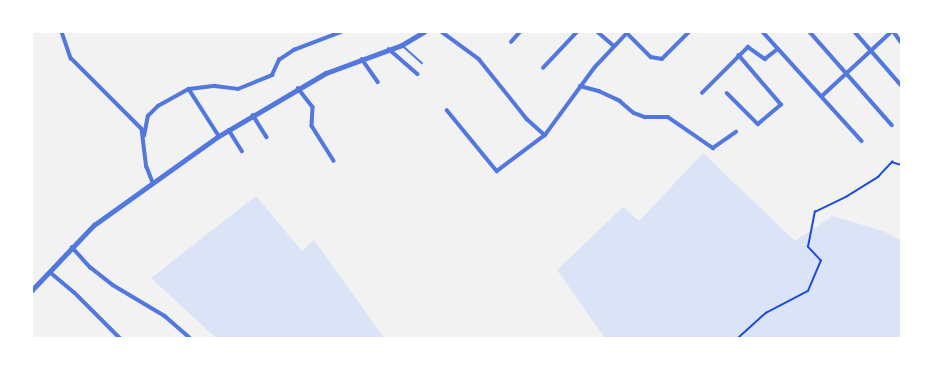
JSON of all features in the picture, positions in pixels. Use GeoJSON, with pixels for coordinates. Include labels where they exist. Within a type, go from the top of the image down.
{"type":"FeatureCollection","features":[{"type":"Feature","properties":{"kind":"street"},"geometry":{"type":"LineString","coordinates":[[62,32],[71,58],[142,129],[147,167],[153,183]]}},
{"type":"Feature","properties":{"kind":"street"},"geometry":{"type":"LineString","coordinates":[[144,136],[148,116],[158,106],[189,89],[215,86],[238,89],[272,75],[279,60],[294,50],[341,32]]}},
{"type":"Feature","properties":{"kind":"street"},"geometry":{"type":"LineString","coordinates":[[32,290],[94,226],[219,136],[298,88],[334,69],[390,50],[424,32]]}},
{"type":"Feature","properties":{"kind":"street"},"geometry":{"type":"LineString","coordinates":[[442,32],[478,59],[527,119],[545,135]]}},
{"type":"Feature","properties":{"kind":"street"},"geometry":{"type":"LineString","coordinates":[[511,42],[520,32]]}},
{"type":"Feature","properties":{"kind":"street"},"geometry":{"type":"LineString","coordinates":[[543,68],[577,32]]}},
{"type":"Feature","properties":{"kind":"street"},"geometry":{"type":"LineString","coordinates":[[598,32],[614,46]]}},
{"type":"Feature","properties":{"kind":"street"},"geometry":{"type":"LineString","coordinates":[[447,110],[496,171],[545,135],[580,86],[627,33],[651,57],[662,59],[689,32]]}},
{"type":"Feature","properties":{"kind":"street"},"geometry":{"type":"LineString","coordinates":[[763,32],[862,141]]}},
{"type":"Feature","properties":{"kind":"street"},"geometry":{"type":"LineString","coordinates":[[810,32],[892,125]]}},
{"type":"Feature","properties":{"kind":"street"},"geometry":{"type":"LineString","coordinates":[[855,32],[901,85]]}},
{"type":"Feature","properties":{"kind":"street"},"geometry":{"type":"LineString","coordinates":[[822,96],[891,32]]}},
{"type":"Feature","properties":{"kind":"street"},"geometry":{"type":"LineString","coordinates":[[894,32],[901,42]]}},
{"type":"Feature","properties":{"kind":"street"},"geometry":{"type":"LineString","coordinates":[[702,93],[750,47],[765,59],[778,49]]}},
{"type":"Feature","properties":{"kind":"street"},"geometry":{"type":"LineString","coordinates":[[390,50],[418,74]]}},
{"type":"Feature","properties":{"kind":"street"},"geometry":{"type":"LineString","coordinates":[[727,93],[758,124],[781,105],[739,56]]}},
{"type":"Feature","properties":{"kind":"street"},"geometry":{"type":"LineString","coordinates":[[362,59],[378,82]]}},
{"type":"Feature","properties":{"kind":"street"},"geometry":{"type":"LineString","coordinates":[[580,86],[599,91],[639,115],[668,117],[713,148],[736,132]]}},
{"type":"Feature","properties":{"kind":"street"},"geometry":{"type":"LineString","coordinates":[[298,88],[313,107],[312,126],[334,161]]}},
{"type":"Feature","properties":{"kind":"street"},"geometry":{"type":"LineString","coordinates":[[189,89],[219,136]]}},
{"type":"Feature","properties":{"kind":"street"},"geometry":{"type":"LineString","coordinates":[[253,116],[267,137]]}},
{"type":"Feature","properties":{"kind":"street"},"geometry":{"type":"LineString","coordinates":[[229,130],[242,151]]}},
{"type":"Feature","properties":{"kind":"street"},"geometry":{"type":"LineString","coordinates":[[72,247],[90,267],[113,285],[165,316],[190,338]]}},
{"type":"Feature","properties":{"kind":"street"},"geometry":{"type":"LineString","coordinates":[[50,272],[74,292],[120,338]]}},
{"type":"Feature","properties":{"kind":"lane"},"geometry":{"type":"LineString","coordinates":[[402,45],[422,63]]}},
{"type":"Feature","properties":{"kind":"path"},"geometry":{"type":"LineString","coordinates":[[738,338],[766,313],[808,291],[821,261],[808,247],[815,212],[846,197],[872,181],[892,162],[901,164]]}},
{"type":"Feature","properties":{"kind":"shaded area"},"geometry":{"type":"Polygon","coordinates":[[[703,153],[795,241],[833,216],[883,231],[901,240],[901,338],[605,338],[557,270],[623,207],[639,221],[703,153]]]}},
{"type":"Feature","properties":{"kind":"shaded area"},"geometry":{"type":"Polygon","coordinates":[[[256,196],[302,251],[314,240],[384,338],[216,338],[151,278],[256,196]]]}}]}
